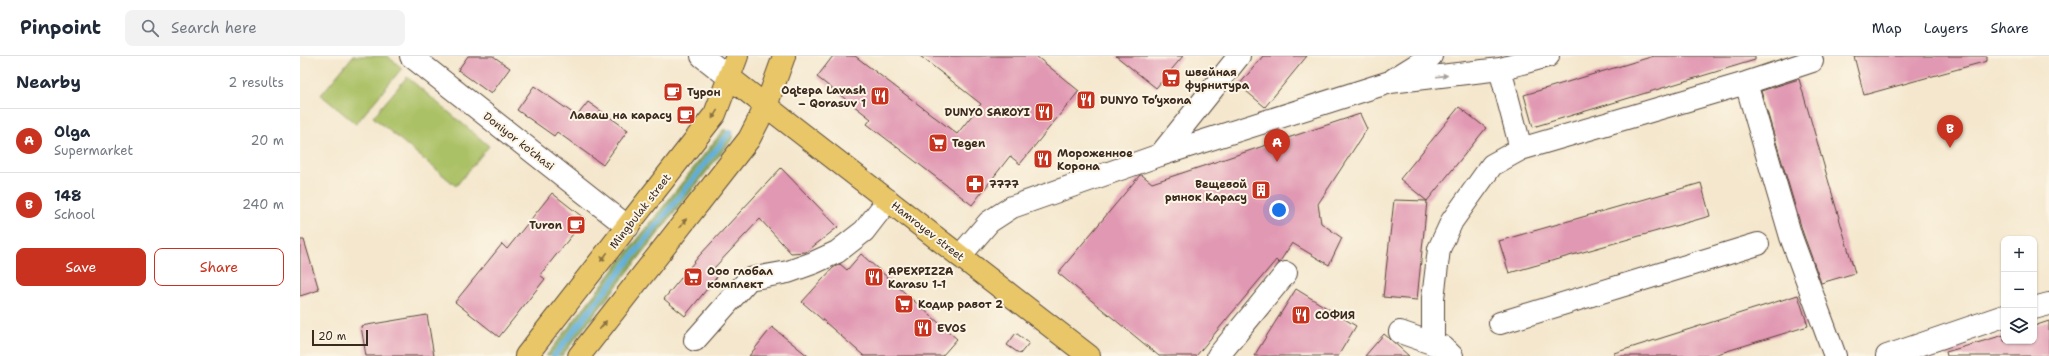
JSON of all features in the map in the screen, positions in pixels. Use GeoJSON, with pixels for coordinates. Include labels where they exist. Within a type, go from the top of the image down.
{"type":"FeatureCollection","features":[{"type":"Feature","properties":{"kind":"main road","name":"Mingbulak street"},"geometry":{"type":"LineString","coordinates":[[526,356],[715,114],[730,78],[737,56]]}},
{"type":"Feature","properties":{"kind":"main road"},"geometry":{"type":"LineString","coordinates":[[579,356],[749,139],[766,106],[784,56]]}},
{"type":"Feature","properties":{"kind":"main road","name":"Hamroyev street"},"geometry":{"type":"LineString","coordinates":[[730,78],[1089,356]]}},
{"type":"Feature","properties":{"kind":"street","name":"Doniyor ko'chasi"},"geometry":{"type":"LineString","coordinates":[[411,56],[628,226]]}},
{"type":"Feature","properties":{"kind":"street"},"geometry":{"type":"LineString","coordinates":[[702,56],[730,78]]}},
{"type":"Feature","properties":{"kind":"street"},"geometry":{"type":"LineString","coordinates":[[1390,82],[1431,56]]}},
{"type":"Feature","properties":{"kind":"street"},"geometry":{"type":"LineString","coordinates":[[960,256],[989,222],[1012,207],[1160,155],[1390,82],[1500,69],[1548,56]]}},
{"type":"Feature","properties":{"kind":"street"},"geometry":{"type":"LineString","coordinates":[[1432,344],[1434,298],[1439,249],[1452,221],[1492,165],[1521,149],[1746,83],[1812,61],[1810,56]]}},
{"type":"Feature","properties":{"kind":"street"},"geometry":{"type":"LineString","coordinates":[[1160,155],[1234,58]]}},
{"type":"Feature","properties":{"kind":"street"},"geometry":{"type":"LineString","coordinates":[[1500,69],[1521,149]]}},
{"type":"Feature","properties":{"kind":"street"},"geometry":{"type":"LineString","coordinates":[[1746,83],[1791,237],[1835,356]]}},
{"type":"Feature","properties":{"kind":"street"},"geometry":{"type":"LineString","coordinates":[[695,340],[749,279],[788,272],[837,252],[864,231],[888,200]]}},
{"type":"Feature","properties":{"kind":"street"},"geometry":{"type":"LineString","coordinates":[[1500,323],[1758,244]]}},
{"type":"Feature","properties":{"kind":"street"},"geometry":{"type":"LineString","coordinates":[[1218,356],[1286,273]]}},
{"type":"Feature","properties":{"kind":"street"},"geometry":{"type":"LineString","coordinates":[[2037,307],[2049,304]]}},
{"type":"Feature","properties":{"kind":"street"},"geometry":{"type":"LineString","coordinates":[[1887,356],[2001,317]]}},
{"type":"Feature","properties":{"kind":"street"},"geometry":{"type":"LineString","coordinates":[[1400,332],[1443,347],[1452,356]]}},
{"type":"Feature","properties":{"kind":"green space"},"geometry":{"type":"Polygon","coordinates":[[[353,56],[387,56],[402,68],[356,124],[321,95],[353,56]]]}},
{"type":"Feature","properties":{"kind":"green space"},"geometry":{"type":"Polygon","coordinates":[[[407,77],[489,146],[456,186],[373,117],[407,77]]]}},
{"type":"Feature","properties":{"kind":"green space"},"geometry":{"type":"Polygon","coordinates":[[[724,129],[734,137],[562,356],[546,356],[724,129]]]}},
{"type":"Feature","properties":{"kind":"building"},"geometry":{"type":"Polygon","coordinates":[[[468,56],[493,56],[510,68],[491,94],[458,70],[468,56]]]}},
{"type":"Feature","properties":{"kind":"building"},"geometry":{"type":"Polygon","coordinates":[[[833,56],[855,56],[957,134],[981,104],[920,56],[1036,56],[1079,91],[1020,164],[1010,156],[972,205],[867,124],[871,119],[817,77],[833,56]]]}},
{"type":"Feature","properties":{"kind":"building"},"geometry":{"type":"Polygon","coordinates":[[[1116,56],[1183,56],[1156,88],[1116,56]]]}},
{"type":"Feature","properties":{"kind":"building"},"geometry":{"type":"Polygon","coordinates":[[[1263,56],[1307,56],[1265,107],[1239,85],[1263,56]]]}},
{"type":"Feature","properties":{"kind":"building"},"geometry":{"type":"Polygon","coordinates":[[[1654,56],[1755,56],[1755,60],[1533,127],[1524,95],[1654,56]]]}},
{"type":"Feature","properties":{"kind":"building"},"geometry":{"type":"Polygon","coordinates":[[[1854,56],[1987,56],[1987,61],[1864,95],[1854,56]]]}},
{"type":"Feature","properties":{"kind":"building"},"geometry":{"type":"Polygon","coordinates":[[[1799,79],[1855,273],[1821,283],[1803,233],[1761,91],[1799,79]]]}},
{"type":"Feature","properties":{"kind":"building"},"geometry":{"type":"Polygon","coordinates":[[[534,86],[577,116],[588,102],[628,130],[603,165],[557,132],[554,136],[517,110],[534,86]]]}},
{"type":"Feature","properties":{"kind":"building"},"geometry":{"type":"Polygon","coordinates":[[[1459,107],[1486,128],[1427,201],[1400,179],[1459,107]]]}},
{"type":"Feature","properties":{"kind":"building"},"geometry":{"type":"Polygon","coordinates":[[[1360,114],[1367,129],[1318,204],[1321,223],[1342,238],[1329,265],[1292,243],[1279,263],[1276,260],[1196,356],[1159,356],[1058,273],[1140,175],[1152,183],[1360,114]]]}},
{"type":"Feature","properties":{"kind":"building"},"geometry":{"type":"Polygon","coordinates":[[[781,168],[838,227],[806,252],[791,253],[760,219],[714,268],[720,273],[685,316],[664,299],[699,256],[781,168]]]}},
{"type":"Feature","properties":{"kind":"building"},"geometry":{"type":"Polygon","coordinates":[[[1701,183],[1710,216],[1509,273],[1499,241],[1701,183]]]}},
{"type":"Feature","properties":{"kind":"building"},"geometry":{"type":"Polygon","coordinates":[[[552,193],[585,219],[540,275],[545,279],[499,337],[455,302],[502,244],[507,249],[552,193]]]}},
{"type":"Feature","properties":{"kind":"building"},"geometry":{"type":"Polygon","coordinates":[[[1394,200],[1427,201],[1417,300],[1383,297],[1394,200]]]}},
{"type":"Feature","properties":{"kind":"building"},"geometry":{"type":"Polygon","coordinates":[[[300,240],[304,240],[319,290],[300,296],[300,240]]]}},
{"type":"Feature","properties":{"kind":"building"},"geometry":{"type":"Polygon","coordinates":[[[861,254],[957,339],[942,356],[864,356],[802,302],[833,268],[840,264],[847,270],[861,254]]]}},
{"type":"Feature","properties":{"kind":"building"},"geometry":{"type":"Polygon","coordinates":[[[1296,289],[1356,326],[1338,356],[1254,356],[1296,289]]]}},
{"type":"Feature","properties":{"kind":"building"},"geometry":{"type":"Polygon","coordinates":[[[1798,295],[1808,326],[1711,356],[1614,356],[1614,353],[1798,295]]]}},
{"type":"Feature","properties":{"kind":"building"},"geometry":{"type":"Polygon","coordinates":[[[427,315],[434,356],[366,356],[361,326],[427,315]]]}},
{"type":"Feature","properties":{"kind":"building"},"geometry":{"type":"Polygon","coordinates":[[[2049,321],[2049,356],[1947,356],[1946,352],[2001,336],[2001,344],[2037,344],[2037,325],[2049,321]]]}},
{"type":"Feature","properties":{"kind":"building"},"geometry":{"type":"Polygon","coordinates":[[[772,327],[808,356],[749,356],[772,327]]]}},
{"type":"Feature","properties":{"kind":"building"},"geometry":{"type":"Polygon","coordinates":[[[1016,333],[1029,343],[1020,354],[1007,345],[1016,333]]]}},
{"type":"Feature","properties":{"kind":"building"},"geometry":{"type":"Polygon","coordinates":[[[1384,334],[1391,340],[1409,356],[1365,356],[1384,334]]]}},
{"type":"Feature","properties":{"kind":"waterway"},"geometry":{"type":"LineString","coordinates":[[554,356],[730,132]]}},
{"type":"Feature","properties":{"kind":"place","name":"швейная фурнитура"},"geometry":{"type":"Point","coordinates":[1171,78]}},
{"type":"Feature","properties":{"kind":"place","name":"Турон"},"geometry":{"type":"Point","coordinates":[673,92]}},
{"type":"Feature","properties":{"kind":"place","name":"Oqtepa Lavash – Qorasuv 1"},"geometry":{"type":"Point","coordinates":[880,96]}},
{"type":"Feature","properties":{"kind":"place","name":"DUNYO To‘yxona"},"geometry":{"type":"Point","coordinates":[1086,100]}},
{"type":"Feature","properties":{"kind":"place","name":"DUNYO SAROYI"},"geometry":{"type":"Point","coordinates":[1044,112]}},
{"type":"Feature","properties":{"kind":"place","name":"Лаваш на карасу"},"geometry":{"type":"Point","coordinates":[686,115]}},
{"type":"Feature","properties":{"kind":"place","name":"Tegen"},"geometry":{"type":"Point","coordinates":[938,143]}},
{"type":"Feature","properties":{"kind":"place","name":"148"},"geometry":{"type":"Point","coordinates":[1950,148]}},
{"type":"Feature","properties":{"kind":"place","name":"Мороженное Корона"},"geometry":{"type":"Point","coordinates":[1043,159]}},
{"type":"Feature","properties":{"kind":"place","name":"Olga"},"geometry":{"type":"Point","coordinates":[1277,162]}},
{"type":"Feature","properties":{"kind":"place","name":"7777"},"geometry":{"type":"Point","coordinates":[975,184]}},
{"type":"Feature","properties":{"kind":"place","name":"Вещевой рынок Карасу"},"geometry":{"type":"Point","coordinates":[1261,190]}},
{"type":"Feature","properties":{"kind":"place","name":"Turon"},"geometry":{"type":"Point","coordinates":[576,225]}},
{"type":"Feature","properties":{"kind":"place","name":"Ооо глобал комплект"},"geometry":{"type":"Point","coordinates":[693,277]}},
{"type":"Feature","properties":{"kind":"place","name":"APEXPIZZA Karasu 1-1"},"geometry":{"type":"Point","coordinates":[874,277]}},
{"type":"Feature","properties":{"kind":"place","name":"Кодир равот 2"},"geometry":{"type":"Point","coordinates":[904,304]}},
{"type":"Feature","properties":{"kind":"place","name":"СОФИЯ"},"geometry":{"type":"Point","coordinates":[1301,315]}},
{"type":"Feature","properties":{"kind":"place","name":"EVOS"},"geometry":{"type":"Point","coordinates":[923,328]}}]}
